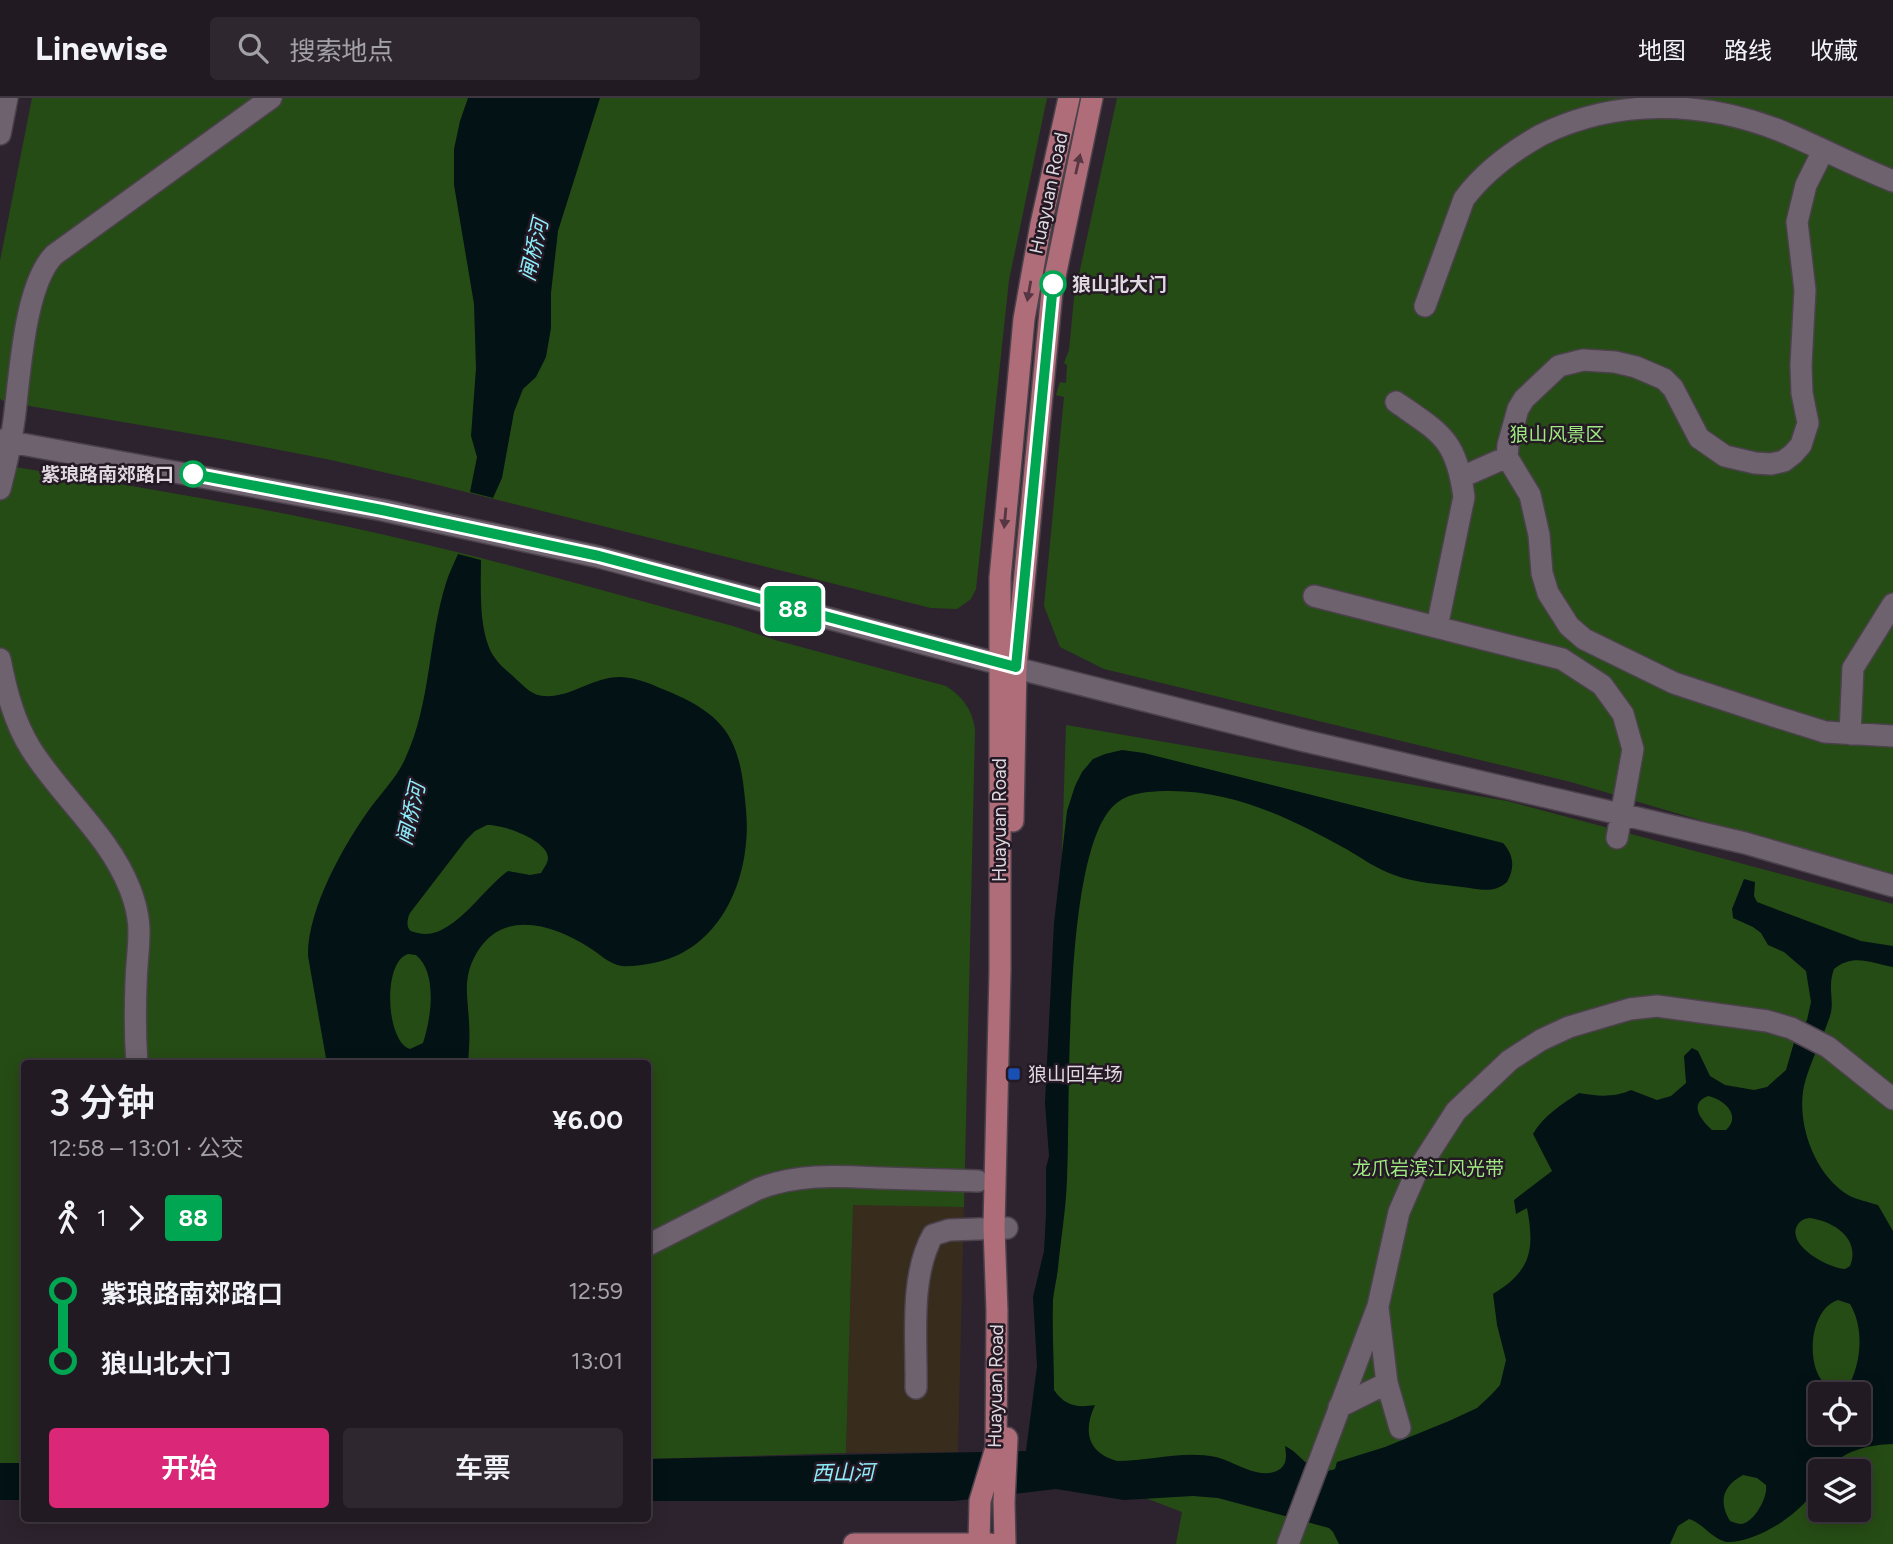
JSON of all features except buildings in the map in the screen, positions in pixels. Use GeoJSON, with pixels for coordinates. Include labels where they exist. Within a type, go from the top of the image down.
{"type":"FeatureCollection","features":[{"type":"Feature","properties":{"kind":"main road","name":"Huayuan Road"},"geometry":{"type":"LineString","coordinates":[[1008,666],[1000,578],[1024,319],[1041,224],[1069,98]]}},
{"type":"Feature","properties":{"kind":"main road","name":"Huayuan Road"},"geometry":{"type":"LineString","coordinates":[[1005,1544],[1002,1447],[998,767],[1052,291],[1092,98]]}},
{"type":"Feature","properties":{"kind":"main road","name":"Huayuan Road"},"geometry":{"type":"LineString","coordinates":[[983,1544],[980,1501],[1002,1447]]}},
{"type":"Feature","properties":{"kind":"main road"},"geometry":{"type":"LineString","coordinates":[[854,1544],[983,1544]]}},
{"type":"Feature","properties":{"kind":"street"},"geometry":{"type":"LineString","coordinates":[[0,134],[7,98]]}},
{"type":"Feature","properties":{"kind":"street"},"geometry":{"type":"LineString","coordinates":[[0,489],[5,441],[32,298],[45,265],[271,98]]}},
{"type":"Feature","properties":{"kind":"street"},"geometry":{"type":"LineString","coordinates":[[1425,306],[1464,199],[1472,188],[1511,154],[1562,123],[1592,112],[1662,105],[1698,108],[1740,117],[1783,132],[1893,181]]}},
{"type":"Feature","properties":{"kind":"street"},"geometry":{"type":"LineString","coordinates":[[1823,151],[1806,186],[1797,222],[1805,290],[1802,393],[1808,423],[1801,445],[1793,454],[1784,461],[1771,464],[1725,456],[1699,438],[1683,405],[1664,379],[1636,367],[1583,360],[1559,366],[1524,399],[1518,409],[1507,457],[1530,495],[1539,535],[1542,573],[1548,593],[1569,626],[1584,639],[1674,683],[1774,716],[1825,732],[1893,736]]}},
{"type":"Feature","properties":{"kind":"street"},"geometry":{"type":"LineString","coordinates":[[1396,402],[1444,438],[1455,454],[1462,477],[1464,497],[1437,627]]}},
{"type":"Feature","properties":{"kind":"street"},"geometry":{"type":"LineString","coordinates":[[5,441],[261,487],[599,556],[1008,666],[1301,740],[1745,843],[1893,886]]}},
{"type":"Feature","properties":{"kind":"street"},"geometry":{"type":"LineString","coordinates":[[1462,477],[1507,457]]}},
{"type":"Feature","properties":{"kind":"street"},"geometry":{"type":"LineString","coordinates":[[1314,596],[1562,659],[1602,685],[1623,714],[1633,749],[1617,838]]}},
{"type":"Feature","properties":{"kind":"street"},"geometry":{"type":"LineString","coordinates":[[1850,734],[1853,668],[1893,604]]}},
{"type":"Feature","properties":{"kind":"street"},"geometry":{"type":"LineString","coordinates":[[0,659],[5,687],[20,729],[32,750],[102,838],[122,869],[131,890],[140,920],[136,981],[137,1060]]}},
{"type":"Feature","properties":{"kind":"street"},"geometry":{"type":"LineString","coordinates":[[1290,1537],[1378,1306],[1399,1212],[1416,1173],[1456,1111],[1510,1060],[1541,1040],[1569,1027],[1630,1009],[1668,1007],[1767,1021],[1791,1028],[1828,1047],[1893,1099]]}},
{"type":"Feature","properties":{"kind":"street"},"geometry":{"type":"LineString","coordinates":[[651,1243],[758,1189],[785,1180],[825,1176],[978,1181]]}},
{"type":"Feature","properties":{"kind":"street"},"geometry":{"type":"LineString","coordinates":[[916,1388],[918,1282],[923,1252],[933,1235],[949,1230],[1001,1228]]}},
{"type":"Feature","properties":{"kind":"street"},"geometry":{"type":"LineString","coordinates":[[1378,1306],[1387,1383],[1400,1428]]}},
{"type":"Feature","properties":{"kind":"street"},"geometry":{"type":"LineString","coordinates":[[1339,1407],[1387,1383]]}},
{"type":"Feature","properties":{"kind":"shaded area"},"geometry":{"type":"Polygon","coordinates":[[[853,1204],[964,1207],[958,1452],[846,1453],[853,1204]]]}},
{"type":"Feature","properties":{"kind":"green space"},"geometry":{"type":"Polygon","coordinates":[[[32,98],[1047,98],[1009,280],[976,589],[971,599],[957,609],[931,608],[331,460],[0,399],[0,261],[32,98]]]}},
{"type":"Feature","properties":{"kind":"green space","name":"狼山风景区"},"geometry":{"type":"Polygon","coordinates":[[[1117,98],[1893,98],[1893,877],[1571,782],[1104,669],[1060,647],[1044,606],[1064,397],[1056,395],[1060,382],[1066,383],[1067,365],[1064,363],[1069,350],[1074,298],[1117,98]]]}},
{"type":"Feature","properties":{"kind":"green space"},"geometry":{"type":"Polygon","coordinates":[[[0,467],[15,467],[201,498],[429,545],[603,590],[946,686],[957,694],[969,709],[975,729],[964,1207],[853,1205],[846,1453],[651,1459],[651,1060],[21,1060],[21,1463],[0,1463],[0,467]]]}},
{"type":"Feature","properties":{"kind":"green space","name":"龙爪岩滨江风光带"},"geometry":{"type":"Polygon","coordinates":[[[1066,725],[1507,801],[1893,904],[1893,1544],[1176,1544],[1182,1512],[1088,1476],[1051,1468],[1054,1100],[1066,725]]]}},
{"type":"Feature","properties":{"kind":"water","name":"闸桥河"},"geometry":{"type":"Polygon","coordinates":[[[468,98],[600,98],[558,231],[551,293],[551,328],[546,357],[536,377],[523,389],[514,412],[502,478],[493,498],[470,492],[477,457],[471,436],[476,368],[474,304],[454,185],[454,149],[468,98]]]}},
{"type":"Feature","properties":{"kind":"water","name":"闸桥河"},"geometry":{"type":"Polygon","coordinates":[[[458,554],[481,560],[483,624],[490,648],[500,664],[533,693],[554,696],[600,680],[626,677],[646,682],[688,700],[714,718],[731,741],[741,771],[747,823],[743,864],[729,904],[718,922],[704,937],[670,959],[622,966],[609,961],[575,939],[542,927],[511,926],[496,932],[484,943],[473,960],[468,975],[468,1060],[326,1060],[308,956],[309,938],[320,898],[339,858],[360,822],[405,759],[420,716],[447,579],[458,554]],[[487,825],[475,831],[466,840],[410,913],[407,923],[410,931],[430,934],[442,930],[466,912],[508,871],[530,875],[541,873],[548,858],[541,845],[523,834],[487,825]],[[408,954],[400,960],[391,986],[390,1002],[396,1032],[402,1043],[410,1049],[423,1043],[431,997],[428,973],[416,955],[408,954]]]}},
{"type":"Feature","properties":{"kind":"water","name":"西山河"},"geometry":{"type":"Polygon","coordinates":[[[1122,750],[1144,753],[1503,843],[1511,857],[1512,867],[1507,882],[1491,889],[1410,880],[1382,870],[1304,827],[1260,808],[1237,800],[1189,792],[1164,791],[1128,796],[1118,802],[1100,827],[1087,868],[1078,920],[1070,1039],[1066,1190],[1053,1300],[1054,1390],[1072,1405],[1095,1405],[1089,1432],[1090,1439],[1099,1452],[1117,1461],[1204,1455],[1223,1459],[1252,1471],[1267,1473],[1284,1465],[1285,1446],[1313,1468],[1326,1471],[1335,1469],[1337,1462],[1385,1447],[1477,1408],[1500,1385],[1506,1360],[1493,1294],[1523,1268],[1530,1248],[1527,1208],[1516,1214],[1514,1200],[1552,1171],[1533,1134],[1547,1116],[1579,1093],[1605,1096],[1631,1090],[1657,1100],[1671,1096],[1686,1083],[1684,1056],[1692,1048],[1698,1051],[1710,1076],[1725,1085],[1754,1090],[1767,1087],[1786,1070],[1795,1039],[1807,1020],[1811,1002],[1806,971],[1784,952],[1768,945],[1761,933],[1753,927],[1733,918],[1732,909],[1744,879],[1755,882],[1754,896],[1757,902],[1861,941],[1893,946],[1893,967],[1855,960],[1834,969],[1830,1016],[1804,1086],[1802,1101],[1806,1132],[1817,1162],[1826,1175],[1848,1195],[1878,1205],[1893,1231],[1893,1444],[1865,1447],[1839,1459],[1808,1459],[1808,1499],[1799,1509],[1770,1529],[1739,1541],[1726,1542],[1689,1519],[1678,1526],[1670,1544],[1339,1544],[1329,1528],[1218,1498],[1193,1496],[1124,1500],[1056,1489],[954,1501],[651,1501],[651,1459],[1026,1451],[1037,1366],[1033,1297],[1044,1251],[1046,1215],[1046,1168],[1049,1156],[1045,1103],[1054,923],[1067,811],[1082,772],[1093,759],[1105,754],[1122,750]],[[1708,1096],[1702,1099],[1698,1112],[1712,1130],[1726,1130],[1732,1114],[1725,1104],[1708,1096]],[[1809,1218],[1800,1222],[1796,1228],[1799,1243],[1821,1261],[1838,1268],[1845,1269],[1850,1266],[1852,1248],[1848,1240],[1836,1227],[1809,1218]],[[1838,1300],[1826,1308],[1818,1321],[1813,1353],[1816,1369],[1824,1382],[1808,1382],[1808,1445],[1871,1445],[1871,1382],[1850,1382],[1858,1358],[1859,1336],[1858,1324],[1850,1304],[1838,1300]],[[1743,1475],[1731,1484],[1724,1495],[1724,1507],[1730,1521],[1742,1524],[1752,1518],[1760,1508],[1766,1490],[1766,1485],[1757,1478],[1743,1475]]]}},
{"type":"Feature","properties":{"kind":"water"},"geometry":{"type":"Polygon","coordinates":[[[0,1463],[21,1463],[21,1500],[0,1500],[0,1463]]]}},
{"type":"Feature","properties":{"kind":"bus line","name":"88"},"geometry":{"type":"LineString","coordinates":[[193,474],[382,510],[599,556],[1016,667],[1053,284]]}},
{"type":"Feature","properties":{"kind":"place","name":"狼山北大门"},"geometry":{"type":"Point","coordinates":[1053,284]}},
{"type":"Feature","properties":{"kind":"place","name":"紫琅路南郊路口"},"geometry":{"type":"Point","coordinates":[193,474]}},
{"type":"Feature","properties":{"kind":"place","name":"狼山回车场"},"geometry":{"type":"Point","coordinates":[1014,1074]}}]}
